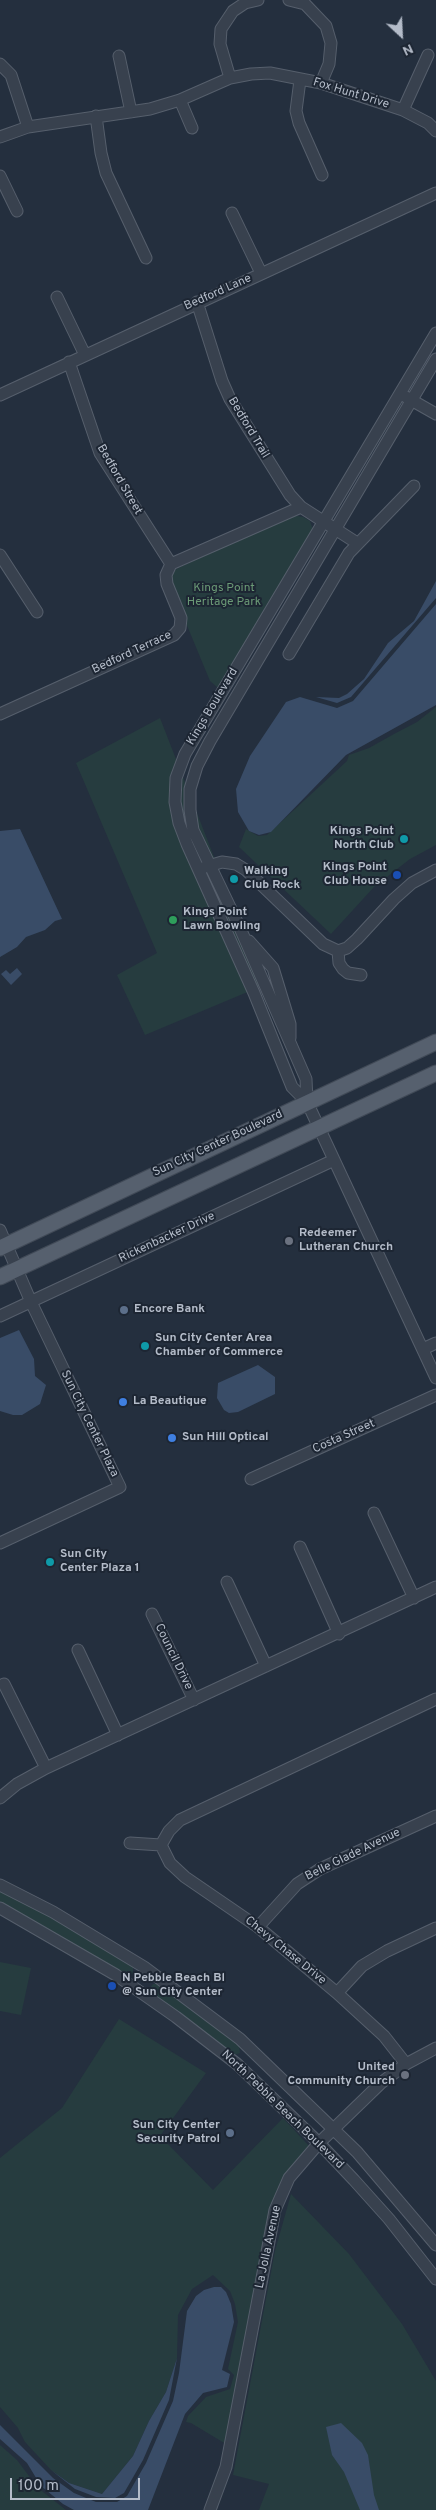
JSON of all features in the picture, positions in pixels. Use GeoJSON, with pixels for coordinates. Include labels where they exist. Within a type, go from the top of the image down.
{"type":"FeatureCollection","features":[{"type":"Feature","properties":{"kind":"main road","name":"Sun City Center Boulevard"},"geometry":{"type":"LineString","coordinates":[[3,1246],[436,1042]]}},
{"type":"Feature","properties":{"kind":"main road"},"geometry":{"type":"LineString","coordinates":[[0,1277],[436,1073]]}},
{"type":"Feature","properties":{"kind":"street"},"geometry":{"type":"LineString","coordinates":[[0,137],[28,127],[131,112],[180,100],[230,78],[220,44],[221,29],[233,11],[245,3],[258,0]]}},
{"type":"Feature","properties":{"kind":"street"},"geometry":{"type":"LineString","coordinates":[[289,0],[305,4],[326,26],[331,43],[328,64],[321,83]]}},
{"type":"Feature","properties":{"kind":"street"},"geometry":{"type":"LineString","coordinates":[[403,110],[428,55]]}},
{"type":"Feature","properties":{"kind":"street"},"geometry":{"type":"LineString","coordinates":[[119,56],[131,112]]}},
{"type":"Feature","properties":{"kind":"street"},"geometry":{"type":"LineString","coordinates":[[0,64],[11,75],[28,127]]}},
{"type":"Feature","properties":{"kind":"street","name":"Fox Hunt Drive"},"geometry":{"type":"LineString","coordinates":[[230,78],[270,73],[321,83],[403,110],[428,123],[436,131]]}},
{"type":"Feature","properties":{"kind":"street"},"geometry":{"type":"LineString","coordinates":[[300,80],[296,111],[322,175]]}},
{"type":"Feature","properties":{"kind":"street"},"geometry":{"type":"LineString","coordinates":[[180,100],[192,128]]}},
{"type":"Feature","properties":{"kind":"street"},"geometry":{"type":"LineString","coordinates":[[96,116],[106,173],[146,258]]}},
{"type":"Feature","properties":{"kind":"street"},"geometry":{"type":"LineString","coordinates":[[0,176],[17,212]]}},
{"type":"Feature","properties":{"kind":"street","name":"Bedford Lane"},"geometry":{"type":"LineString","coordinates":[[0,395],[196,302],[436,192]]}},
{"type":"Feature","properties":{"kind":"street"},"geometry":{"type":"LineString","coordinates":[[232,214],[261,273]]}},
{"type":"Feature","properties":{"kind":"street"},"geometry":{"type":"LineString","coordinates":[[57,297],[85,355]]}},
{"type":"Feature","properties":{"kind":"street","name":"Bedford Trail"},"geometry":{"type":"LineString","coordinates":[[196,302],[222,381],[230,399],[290,495],[301,507],[357,543]]}},
{"type":"Feature","properties":{"kind":"street","name":"Kings Boulevard"},"geometry":{"type":"LineString","coordinates":[[436,334],[185,754],[176,778],[175,802],[179,823],[198,870],[254,993],[292,1087],[306,1102],[436,1378]]}},
{"type":"Feature","properties":{"kind":"street","name":"Kings Boulevard"},"geometry":{"type":"LineString","coordinates":[[306,1102],[306,1079],[244,937],[193,830],[190,810],[190,789],[197,766],[255,664],[436,359]]}},
{"type":"Feature","properties":{"kind":"street","name":"Bedford Street"},"geometry":{"type":"LineString","coordinates":[[69,362],[100,453],[171,564]]}},
{"type":"Feature","properties":{"kind":"street"},"geometry":{"type":"LineString","coordinates":[[400,394],[436,414]]}},
{"type":"Feature","properties":{"kind":"street"},"geometry":{"type":"LineString","coordinates":[[289,654],[357,543],[414,486]]}},
{"type":"Feature","properties":{"kind":"street"},"geometry":{"type":"LineString","coordinates":[[171,564],[301,507]]}},
{"type":"Feature","properties":{"kind":"street"},"geometry":{"type":"LineString","coordinates":[[0,555],[37,612]]}},
{"type":"Feature","properties":{"kind":"street","name":"Bedford Terrace"},"geometry":{"type":"LineString","coordinates":[[0,714],[174,635],[180,628],[181,618],[167,584],[166,575],[171,564]]}},
{"type":"Feature","properties":{"kind":"street"},"geometry":{"type":"LineString","coordinates":[[198,870],[210,864],[222,862],[236,864],[246,870],[323,944],[338,950],[347,948],[358,939],[394,899],[412,883],[436,870]]}},
{"type":"Feature","properties":{"kind":"street"},"geometry":{"type":"LineString","coordinates":[[338,950],[339,963],[343,969],[348,973],[361,975]]}},
{"type":"Feature","properties":{"kind":"street","name":"Rickenbacker Drive"},"geometry":{"type":"LineString","coordinates":[[0,1316],[334,1160]]}},
{"type":"Feature","properties":{"kind":"street","name":"Sun City Center Plaza"},"geometry":{"type":"LineString","coordinates":[[0,1230],[3,1246],[17,1269],[120,1487],[0,1543]]}},
{"type":"Feature","properties":{"kind":"street"},"geometry":{"type":"LineString","coordinates":[[423,1350],[436,1343]]}},
{"type":"Feature","properties":{"kind":"street","name":"Costa Street"},"geometry":{"type":"LineString","coordinates":[[251,1480],[436,1395]]}},
{"type":"Feature","properties":{"kind":"street"},"geometry":{"type":"LineString","coordinates":[[374,1513],[414,1598]]}},
{"type":"Feature","properties":{"kind":"street"},"geometry":{"type":"LineString","coordinates":[[300,1547],[340,1634]]}},
{"type":"Feature","properties":{"kind":"street"},"geometry":{"type":"LineString","coordinates":[[227,1582],[266,1666]]}},
{"type":"Feature","properties":{"kind":"street","name":"Council Drive"},"geometry":{"type":"LineString","coordinates":[[0,1798],[17,1784],[46,1768],[266,1666],[340,1634],[436,1588]]}},
{"type":"Feature","properties":{"kind":"street","name":"Council Drive"},"geometry":{"type":"LineString","coordinates":[[152,1614],[194,1700]]}},
{"type":"Feature","properties":{"kind":"street"},"geometry":{"type":"LineString","coordinates":[[78,1650],[118,1734]]}},
{"type":"Feature","properties":{"kind":"street"},"geometry":{"type":"LineString","coordinates":[[4,1684],[46,1768]]}},
{"type":"Feature","properties":{"kind":"street"},"geometry":{"type":"LineString","coordinates":[[130,1843],[161,1845],[169,1831],[180,1820],[436,1699]]}},
{"type":"Feature","properties":{"kind":"street","name":"Belle Glade Avenue"},"geometry":{"type":"LineString","coordinates":[[258,1927],[297,1884],[320,1869],[436,1816]]}},
{"type":"Feature","properties":{"kind":"street","name":"Chevy Chase Drive"},"geometry":{"type":"LineString","coordinates":[[161,1845],[170,1863],[185,1878],[258,1927],[337,1993],[384,2036],[406,2064]]}},
{"type":"Feature","properties":{"kind":"street","name":"North Pebble Beach Boulevard"},"geometry":{"type":"LineString","coordinates":[[0,1885],[53,1912],[144,1967],[255,2053],[334,2128],[405,2206],[434,2242]]}},
{"type":"Feature","properties":{"kind":"street","name":"North Pebble Beach Boulevard"},"geometry":{"type":"LineString","coordinates":[[0,1908],[116,1975],[176,2017],[242,2069],[319,2143],[389,2219],[436,2279]]}},
{"type":"Feature","properties":{"kind":"street"},"geometry":{"type":"LineString","coordinates":[[337,1993],[362,1966],[387,1951],[436,1928]]}},
{"type":"Feature","properties":{"kind":"street","name":"La Jolla Avenue"},"geometry":{"type":"LineString","coordinates":[[210,2510],[226,2467],[275,2210],[289,2178],[319,2143],[380,2084],[406,2064],[436,2048]]}},
{"type":"Feature","properties":{"kind":"street"},"geometry":{"type":"LineString","coordinates":[[242,2069],[255,2053]]}},
{"type":"Feature","properties":{"kind":"street"},"geometry":{"type":"LineString","coordinates":[[389,2219],[405,2206]]}},
{"type":"Feature","properties":{"kind":"street"},"geometry":{"type":"LineString","coordinates":[[414,2251],[434,2242]]}},
{"type":"Feature","properties":{"kind":"green space","name":"Kings Point Heritage Park"},"geometry":{"type":"Polygon","coordinates":[[[292,515],[303,517],[310,521],[313,530],[221,688],[217,687],[210,681],[169,582],[174,570],[292,515]]]}},
{"type":"Feature","properties":{"kind":"green space"},"geometry":{"type":"Polygon","coordinates":[[[436,707],[436,845],[410,859],[374,887],[331,934],[239,847],[246,829],[258,836],[267,835],[347,761],[349,755],[369,748],[417,722],[436,707]]]}},
{"type":"Feature","properties":{"kind":"green space"},"geometry":{"type":"Polygon","coordinates":[[[160,718],[237,916],[269,983],[145,1035],[117,975],[157,953],[76,763],[160,718]]]}},
{"type":"Feature","properties":{"kind":"green space"},"geometry":{"type":"Polygon","coordinates":[[[0,1890],[52,1917],[133,1967],[133,1974],[125,1976],[46,1928],[0,1903],[0,1890]]]}},
{"type":"Feature","properties":{"kind":"green space"},"geometry":{"type":"Polygon","coordinates":[[[0,1962],[31,1968],[21,2015],[0,2011],[0,1962]]]}},
{"type":"Feature","properties":{"kind":"green space"},"geometry":{"type":"Polygon","coordinates":[[[153,1984],[158,1984],[239,2045],[240,2053],[234,2055],[153,1995],[150,1988],[153,1984]]]}},
{"type":"Feature","properties":{"kind":"green space"},"geometry":{"type":"Polygon","coordinates":[[[119,2019],[206,2073],[160,2136],[213,2190],[283,2118],[310,2147],[285,2174],[226,2444],[191,2423],[186,2422],[188,2416],[206,2397],[230,2389],[234,2375],[228,2369],[238,2322],[235,2304],[230,2291],[213,2275],[192,2289],[178,2315],[177,2358],[166,2392],[149,2421],[133,2456],[102,2494],[69,2483],[51,2470],[25,2442],[18,2428],[0,2407],[0,2158],[62,2108],[119,2019]]]}},
{"type":"Feature","properties":{"kind":"green space"},"geometry":{"type":"Polygon","coordinates":[[[291,2194],[349,2254],[402,2324],[436,2381],[436,2510],[259,2510],[269,2484],[233,2475],[275,2251],[291,2194]]]}},
{"type":"Feature","properties":{"kind":"green space"},"geometry":{"type":"Polygon","coordinates":[[[0,2445],[17,2460],[38,2488],[66,2510],[0,2510],[0,2445]]]}},
{"type":"Feature","properties":{"kind":"water"},"geometry":{"type":"Polygon","coordinates":[[[436,581],[436,598],[351,697],[337,703],[316,697],[339,698],[347,694],[364,679],[388,643],[414,621],[436,581]]]}},
{"type":"Feature","properties":{"kind":"water"},"geometry":{"type":"Polygon","coordinates":[[[436,604],[436,705],[346,755],[271,832],[259,835],[249,831],[238,812],[236,789],[250,756],[286,702],[300,697],[337,708],[353,701],[436,604]]]}},
{"type":"Feature","properties":{"kind":"water"},"geometry":{"type":"Polygon","coordinates":[[[20,829],[62,919],[55,921],[45,930],[26,937],[17,947],[0,957],[0,831],[20,829]]]}},
{"type":"Feature","properties":{"kind":"water"},"geometry":{"type":"Polygon","coordinates":[[[17,968],[22,974],[11,985],[1,974],[6,970],[10,974],[17,968]]]}},
{"type":"Feature","properties":{"kind":"water"},"geometry":{"type":"Polygon","coordinates":[[[19,1330],[34,1359],[35,1376],[46,1385],[40,1404],[22,1415],[13,1415],[0,1411],[0,1338],[19,1330]]]}},
{"type":"Feature","properties":{"kind":"water"},"geometry":{"type":"Polygon","coordinates":[[[258,1365],[275,1377],[275,1394],[238,1412],[229,1413],[224,1410],[217,1398],[218,1383],[258,1365]]]}},
{"type":"Feature","properties":{"kind":"water"},"geometry":{"type":"Polygon","coordinates":[[[221,2287],[226,2292],[231,2304],[234,2322],[222,2370],[230,2374],[227,2387],[203,2393],[185,2414],[148,2510],[74,2510],[63,2504],[41,2486],[27,2463],[0,2439],[0,2425],[53,2478],[74,2493],[96,2502],[117,2502],[127,2496],[146,2463],[173,2401],[179,2373],[187,2311],[196,2296],[204,2290],[221,2287]]]}},
{"type":"Feature","properties":{"kind":"water"},"geometry":{"type":"Polygon","coordinates":[[[177,2358],[169,2400],[143,2460],[124,2493],[115,2498],[96,2497],[75,2489],[51,2470],[69,2483],[102,2494],[133,2456],[149,2421],[166,2392],[177,2358]]]}},
{"type":"Feature","properties":{"kind":"water"},"geometry":{"type":"Polygon","coordinates":[[[341,2423],[362,2443],[368,2455],[374,2495],[379,2510],[360,2510],[344,2472],[332,2455],[326,2427],[341,2423]]]}},
{"type":"Feature","properties":{"kind":"place","name":"Kings Point North Club"},"geometry":{"type":"Point","coordinates":[404,839]}},
{"type":"Feature","properties":{"kind":"place","name":"Kings Point Club House"},"geometry":{"type":"Point","coordinates":[397,875]}},
{"type":"Feature","properties":{"kind":"place","name":"Walking Club Rock"},"geometry":{"type":"Point","coordinates":[234,879]}},
{"type":"Feature","properties":{"kind":"place","name":"Kings Point Lawn Bowling"},"geometry":{"type":"Point","coordinates":[173,920]}},
{"type":"Feature","properties":{"kind":"place","name":"Redeemer Lutheran Church"},"geometry":{"type":"Point","coordinates":[289,1241]}},
{"type":"Feature","properties":{"kind":"place","name":"Encore Bank"},"geometry":{"type":"Point","coordinates":[124,1310]}},
{"type":"Feature","properties":{"kind":"place","name":"Sun City Center Area Chamber of Commerce"},"geometry":{"type":"Point","coordinates":[145,1346]}},
{"type":"Feature","properties":{"kind":"place","name":"La Beautique"},"geometry":{"type":"Point","coordinates":[123,1402]}},
{"type":"Feature","properties":{"kind":"place","name":"Sun Hill Optical"},"geometry":{"type":"Point","coordinates":[172,1438]}},
{"type":"Feature","properties":{"kind":"place","name":"Sun City Center Plaza 1"},"geometry":{"type":"Point","coordinates":[50,1562]}},
{"type":"Feature","properties":{"kind":"place","name":"N Pebble Beach Bl @ Sun City Center"},"geometry":{"type":"Point","coordinates":[112,1986]}},
{"type":"Feature","properties":{"kind":"place","name":"United Community Church"},"geometry":{"type":"Point","coordinates":[405,2075]}},
{"type":"Feature","properties":{"kind":"place","name":"Sun City Center Security Patrol"},"geometry":{"type":"Point","coordinates":[230,2133]}}]}
